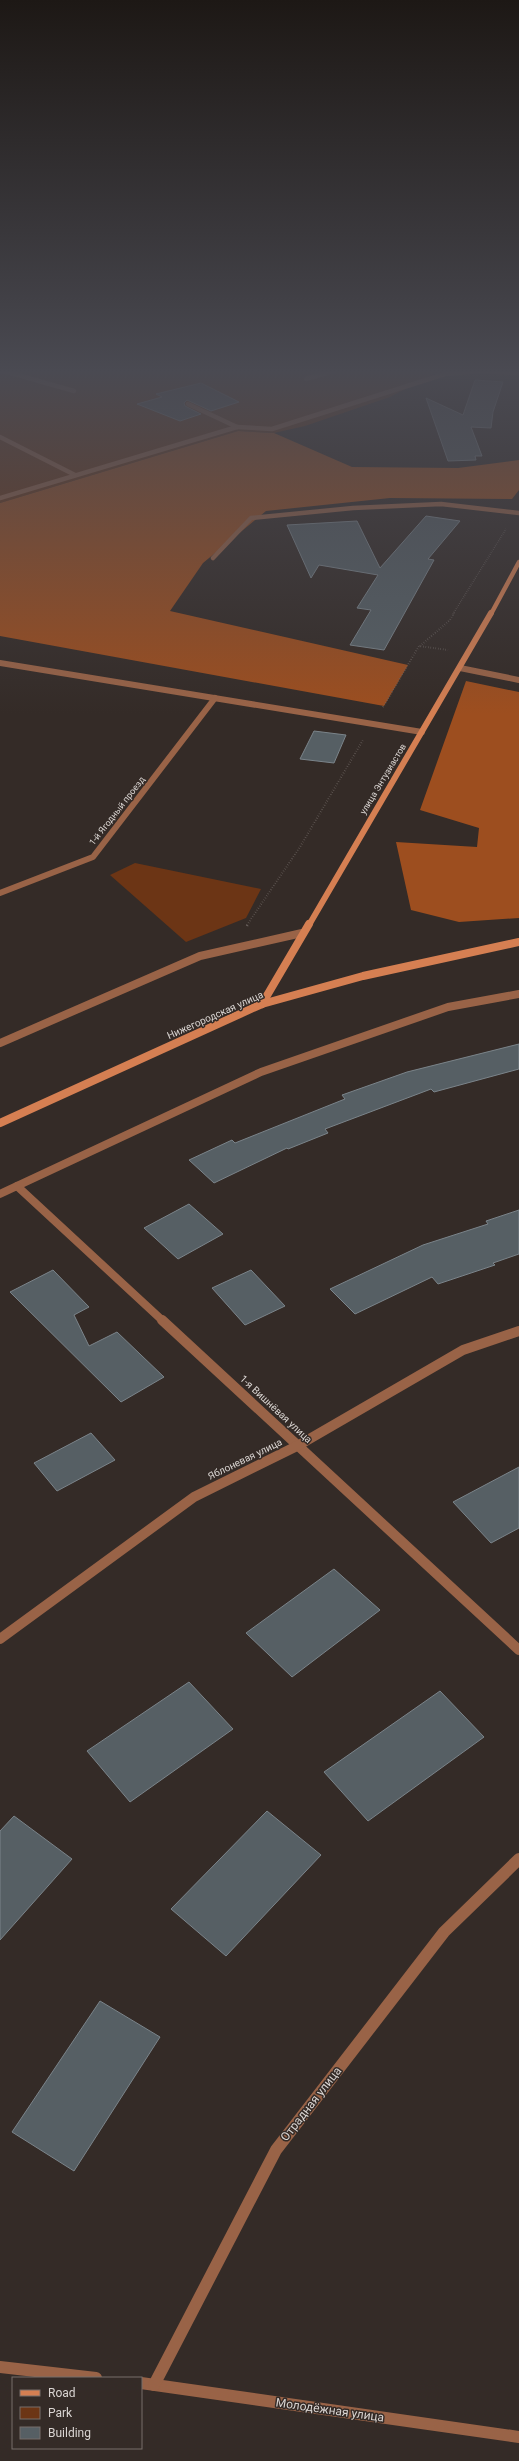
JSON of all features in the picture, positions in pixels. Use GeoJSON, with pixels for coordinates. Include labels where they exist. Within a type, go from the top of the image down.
{"type":"FeatureCollection","features":[{"type":"Feature","properties":{"kind":"street"},"geometry":{"type":"LineString","coordinates":[[0,498],[46,484]]}},
{"type":"Feature","properties":{"kind":"street"},"geometry":{"type":"LineString","coordinates":[[213,558],[251,518],[353,508],[441,504],[517,513]]}},
{"type":"Feature","properties":{"kind":"street","name":"улица Энтузиастов"},"geometry":{"type":"LineString","coordinates":[[262,1004],[302,933],[470,653],[519,562]]}},
{"type":"Feature","properties":{"kind":"street"},"geometry":{"type":"LineString","coordinates":[[0,663],[422,732]]}},
{"type":"Feature","properties":{"kind":"street"},"geometry":{"type":"LineString","coordinates":[[460,668],[519,680]]}},
{"type":"Feature","properties":{"kind":"street","name":"1-й Ягодный проезд"},"geometry":{"type":"LineString","coordinates":[[0,893],[93,857],[215,698]]}},
{"type":"Feature","properties":{"kind":"street"},"geometry":{"type":"LineString","coordinates":[[0,1043],[200,956],[302,933]]}},
{"type":"Feature","properties":{"kind":"street","name":"Нижегородская улица"},"geometry":{"type":"LineString","coordinates":[[0,1123],[262,1004],[363,976],[519,942]]}},
{"type":"Feature","properties":{"kind":"street"},"geometry":{"type":"LineString","coordinates":[[0,1194],[261,1072],[448,1006],[519,994]]}},
{"type":"Feature","properties":{"kind":"street","name":"1-я Вишнёвая улица"},"geometry":{"type":"LineString","coordinates":[[17,1186],[299,1445],[519,1650]]}},
{"type":"Feature","properties":{"kind":"street","name":"Яблоневая улица"},"geometry":{"type":"LineString","coordinates":[[0,1639],[194,1497],[299,1445],[463,1350],[519,1331]]}},
{"type":"Feature","properties":{"kind":"street","name":"Отрадная улица"},"geometry":{"type":"LineString","coordinates":[[147,2384],[276,2150],[444,1932],[519,1859]]}},
{"type":"Feature","properties":{"kind":"street"},"geometry":{"type":"LineString","coordinates":[[0,2367],[87,2377]]}},
{"type":"Feature","properties":{"kind":"street","name":"Молодёжная улица"},"geometry":{"type":"LineString","coordinates":[[147,2384],[519,2437]]}},
{"type":"Feature","properties":{"kind":"path"},"geometry":{"type":"LineString","coordinates":[[231,949],[300,847],[419,646],[450,620],[517,513]]}},
{"type":"Feature","properties":{"kind":"path"},"geometry":{"type":"LineString","coordinates":[[419,646],[470,653]]}},
{"type":"Feature","properties":{"kind":"green space"},"geometry":{"type":"Polygon","coordinates":[[[0,484],[63,484],[0,503],[0,484]]]}},
{"type":"Feature","properties":{"kind":"green space"},"geometry":{"type":"Polygon","coordinates":[[[135,863],[261,889],[246,918],[186,942],[110,875],[135,863]]]}},
{"type":"Feature","properties":{"kind":"shaded area"},"geometry":{"type":"Polygon","coordinates":[[[63,484],[519,484],[519,490],[512,499],[390,498],[266,511],[203,563],[170,611],[408,665],[384,706],[0,636],[0,503],[63,484]]]}},
{"type":"Feature","properties":{"kind":"shaded area"},"geometry":{"type":"Polygon","coordinates":[[[466,681],[519,692],[519,918],[459,922],[411,910],[396,842],[477,847],[479,828],[420,810],[466,681]]]}},
{"type":"Feature","properties":{"kind":"building"},"geometry":{"type":"Polygon","coordinates":[[[426,516],[460,521],[428,559],[434,560],[384,650],[350,645],[371,610],[357,608],[378,575],[319,565],[311,578],[287,525],[357,521],[380,568],[426,516]]]}},
{"type":"Feature","properties":{"kind":"building"},"geometry":{"type":"Polygon","coordinates":[[[314,731],[346,735],[334,763],[300,759],[314,731]]]}},
{"type":"Feature","properties":{"kind":"building"},"geometry":{"type":"Polygon","coordinates":[[[519,1044],[519,1069],[434,1092],[431,1089],[325,1129],[328,1133],[288,1149],[287,1148],[214,1183],[189,1160],[232,1140],[235,1143],[345,1099],[342,1095],[407,1072],[519,1044]]]}},
{"type":"Feature","properties":{"kind":"building"},"geometry":{"type":"Polygon","coordinates":[[[189,1204],[223,1234],[178,1259],[144,1228],[189,1204]]]}},
{"type":"Feature","properties":{"kind":"building"},"geometry":{"type":"Polygon","coordinates":[[[519,1210],[519,1254],[493,1263],[495,1265],[438,1284],[432,1277],[355,1314],[330,1289],[423,1245],[488,1224],[486,1221],[519,1210]]]}},
{"type":"Feature","properties":{"kind":"building"},"geometry":{"type":"Polygon","coordinates":[[[53,1270],[89,1307],[74,1315],[89,1346],[117,1332],[164,1377],[121,1402],[10,1292],[53,1270]]]}},
{"type":"Feature","properties":{"kind":"building"},"geometry":{"type":"Polygon","coordinates":[[[251,1270],[285,1306],[245,1325],[212,1288],[251,1270]]]}},
{"type":"Feature","properties":{"kind":"building"},"geometry":{"type":"Polygon","coordinates":[[[91,1433],[115,1460],[57,1491],[34,1463],[91,1433]]]}},
{"type":"Feature","properties":{"kind":"building"},"geometry":{"type":"Polygon","coordinates":[[[519,1467],[519,1528],[491,1543],[453,1502],[519,1467]]]}},
{"type":"Feature","properties":{"kind":"building"},"geometry":{"type":"Polygon","coordinates":[[[334,1569],[380,1610],[292,1677],[246,1633],[334,1569]]]}},
{"type":"Feature","properties":{"kind":"building"},"geometry":{"type":"Polygon","coordinates":[[[189,1682],[233,1729],[130,1802],[87,1751],[189,1682]]]}},
{"type":"Feature","properties":{"kind":"building"},"geometry":{"type":"Polygon","coordinates":[[[440,1691],[484,1737],[368,1821],[324,1772],[440,1691]]]}},
{"type":"Feature","properties":{"kind":"building"},"geometry":{"type":"Polygon","coordinates":[[[267,1811],[321,1855],[226,1956],[171,1909],[267,1811]]]}},
{"type":"Feature","properties":{"kind":"building"},"geometry":{"type":"Polygon","coordinates":[[[14,1816],[72,1859],[0,1940],[0,1831],[14,1816]]]}},
{"type":"Feature","properties":{"kind":"building"},"geometry":{"type":"Polygon","coordinates":[[[100,2001],[160,2037],[74,2171],[12,2132],[100,2001]]]}}]}
